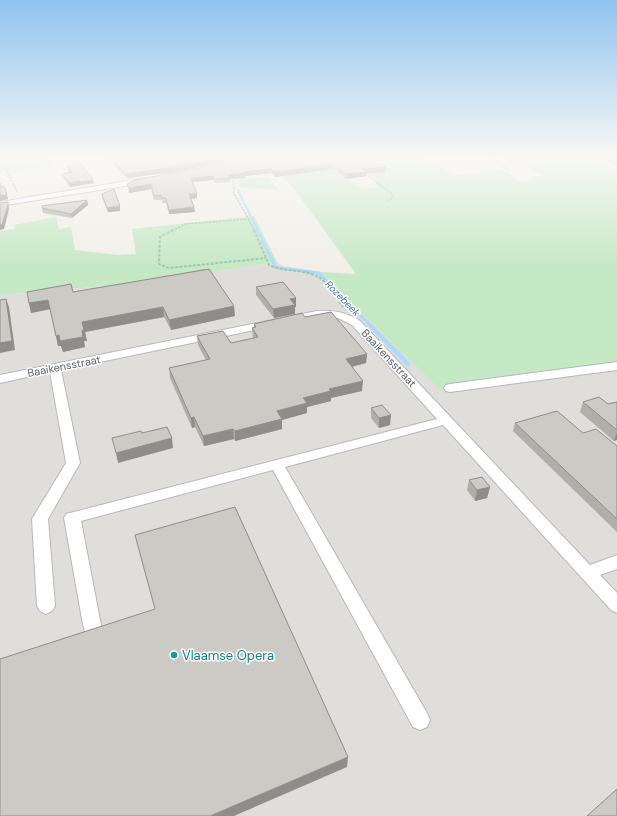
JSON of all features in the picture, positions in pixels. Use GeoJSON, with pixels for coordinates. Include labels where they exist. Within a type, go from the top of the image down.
{"type":"FeatureCollection","features":[{"type":"Feature","properties":{"kind":"street"},"geometry":{"type":"LineString","coordinates":[[0,204],[62,194]]}},
{"type":"Feature","properties":{"kind":"street","name":"Baaikensstraat"},"geometry":{"type":"LineString","coordinates":[[0,379],[318,314],[332,313],[346,316],[356,323],[447,420],[617,605]]}},
{"type":"Feature","properties":{"kind":"street"},"geometry":{"type":"LineString","coordinates":[[450,388],[617,366]]}},
{"type":"Feature","properties":{"kind":"street"},"geometry":{"type":"LineString","coordinates":[[46,606],[40,519],[73,463],[55,368]]}},
{"type":"Feature","properties":{"kind":"street"},"geometry":{"type":"LineString","coordinates":[[92,625],[72,518],[447,420]]}},
{"type":"Feature","properties":{"kind":"street"},"geometry":{"type":"LineString","coordinates":[[276,465],[420,720]]}},
{"type":"Feature","properties":{"kind":"street"},"geometry":{"type":"LineString","coordinates":[[587,573],[617,562]]}},
{"type":"Feature","properties":{"kind":"path"},"geometry":{"type":"LineString","coordinates":[[18,194],[22,201]]}},
{"type":"Feature","properties":{"kind":"path"},"geometry":{"type":"LineString","coordinates":[[235,194],[249,219],[269,265],[274,268],[306,273],[320,278],[347,312],[346,316]]}},
{"type":"Feature","properties":{"kind":"path"},"geometry":{"type":"LineString","coordinates":[[387,201],[392,198],[392,194]]}},
{"type":"Feature","properties":{"kind":"path"},"geometry":{"type":"LineString","coordinates":[[249,219],[185,224],[172,230],[160,237],[159,264],[169,268],[266,258]]}},
{"type":"Feature","properties":{"kind":"shaded area"},"geometry":{"type":"Polygon","coordinates":[[[277,262],[282,266],[321,272],[443,393],[617,370],[617,816],[0,816],[0,295],[139,283],[277,262]]]}},
{"type":"Feature","properties":{"kind":"green space"},"geometry":{"type":"Polygon","coordinates":[[[298,194],[617,194],[617,370],[443,393],[321,272],[356,274],[298,194]]]}},
{"type":"Feature","properties":{"kind":"green space"},"geometry":{"type":"Polygon","coordinates":[[[254,216],[277,262],[139,283],[0,295],[0,231],[15,229],[13,225],[56,217],[59,229],[71,227],[75,250],[118,255],[136,254],[132,229],[254,216]]]}},
{"type":"Feature","properties":{"kind":"building"},"geometry":{"type":"Polygon","coordinates":[[[102,194],[116,194],[120,206],[107,208],[102,194]]]}},
{"type":"Feature","properties":{"kind":"building"},"geometry":{"type":"Polygon","coordinates":[[[154,194],[189,194],[194,207],[169,210],[166,198],[162,198],[161,195],[154,196],[154,194]]]}},
{"type":"Feature","properties":{"kind":"building"},"geometry":{"type":"Polygon","coordinates":[[[87,200],[71,214],[42,208],[42,206],[87,200]]]}},
{"type":"Feature","properties":{"kind":"building"},"geometry":{"type":"Polygon","coordinates":[[[8,202],[2,225],[0,225],[0,203],[8,202]]]}},
{"type":"Feature","properties":{"kind":"building"},"geometry":{"type":"Polygon","coordinates":[[[209,269],[234,306],[169,320],[163,307],[82,322],[84,330],[82,331],[83,337],[60,341],[59,335],[56,336],[48,300],[29,303],[27,292],[71,284],[73,292],[209,269]]]}},
{"type":"Feature","properties":{"kind":"building"},"geometry":{"type":"Polygon","coordinates":[[[283,282],[296,298],[290,299],[295,305],[273,309],[256,287],[283,282]]]}},
{"type":"Feature","properties":{"kind":"building"},"geometry":{"type":"Polygon","coordinates":[[[6,299],[12,341],[0,343],[0,300],[6,299]]]}},
{"type":"Feature","properties":{"kind":"building"},"geometry":{"type":"Polygon","coordinates":[[[331,312],[367,354],[346,359],[363,381],[329,389],[331,391],[303,398],[307,403],[277,411],[282,419],[235,431],[233,429],[203,436],[194,417],[191,418],[169,368],[210,359],[197,336],[223,331],[231,343],[258,337],[252,328],[256,327],[254,324],[302,313],[305,317],[331,312]]]}},
{"type":"Feature","properties":{"kind":"building"},"geometry":{"type":"Polygon","coordinates":[[[599,397],[608,404],[617,402],[617,430],[583,402],[599,397]]]}},
{"type":"Feature","properties":{"kind":"building"},"geometry":{"type":"Polygon","coordinates":[[[382,405],[391,415],[379,418],[371,408],[382,405]]]}},
{"type":"Feature","properties":{"kind":"building"},"geometry":{"type":"Polygon","coordinates":[[[557,411],[583,433],[596,429],[617,446],[617,519],[515,423],[557,411]]]}},
{"type":"Feature","properties":{"kind":"building"},"geometry":{"type":"Polygon","coordinates":[[[167,427],[172,438],[116,453],[112,438],[167,427]]]}},
{"type":"Feature","properties":{"kind":"building"},"geometry":{"type":"Polygon","coordinates":[[[482,477],[490,487],[477,490],[469,480],[482,477]]]}},
{"type":"Feature","properties":{"kind":"building","name":"Vlaamse Opera"},"geometry":{"type":"Polygon","coordinates":[[[235,507],[348,757],[210,816],[0,816],[0,659],[155,609],[135,535],[235,507]]]}},
{"type":"Feature","properties":{"kind":"building"},"geometry":{"type":"Polygon","coordinates":[[[617,789],[617,816],[587,816],[617,789]]]}},
{"type":"Feature","properties":{"kind":"waterway","name":"Rozebeek"},"geometry":{"type":"LineString","coordinates":[[240,194],[258,231]]}},
{"type":"Feature","properties":{"kind":"waterway","name":"Rozebeek"},"geometry":{"type":"LineString","coordinates":[[257,230],[275,266],[279,268],[319,273],[372,327]]}},
{"type":"Feature","properties":{"kind":"waterway","name":"Rozebeek"},"geometry":{"type":"LineString","coordinates":[[371,326],[408,364]]}},
{"type":"Feature","properties":{"kind":"place","name":"Vlaamse Opera"},"geometry":{"type":"Point","coordinates":[174,655]}}]}
